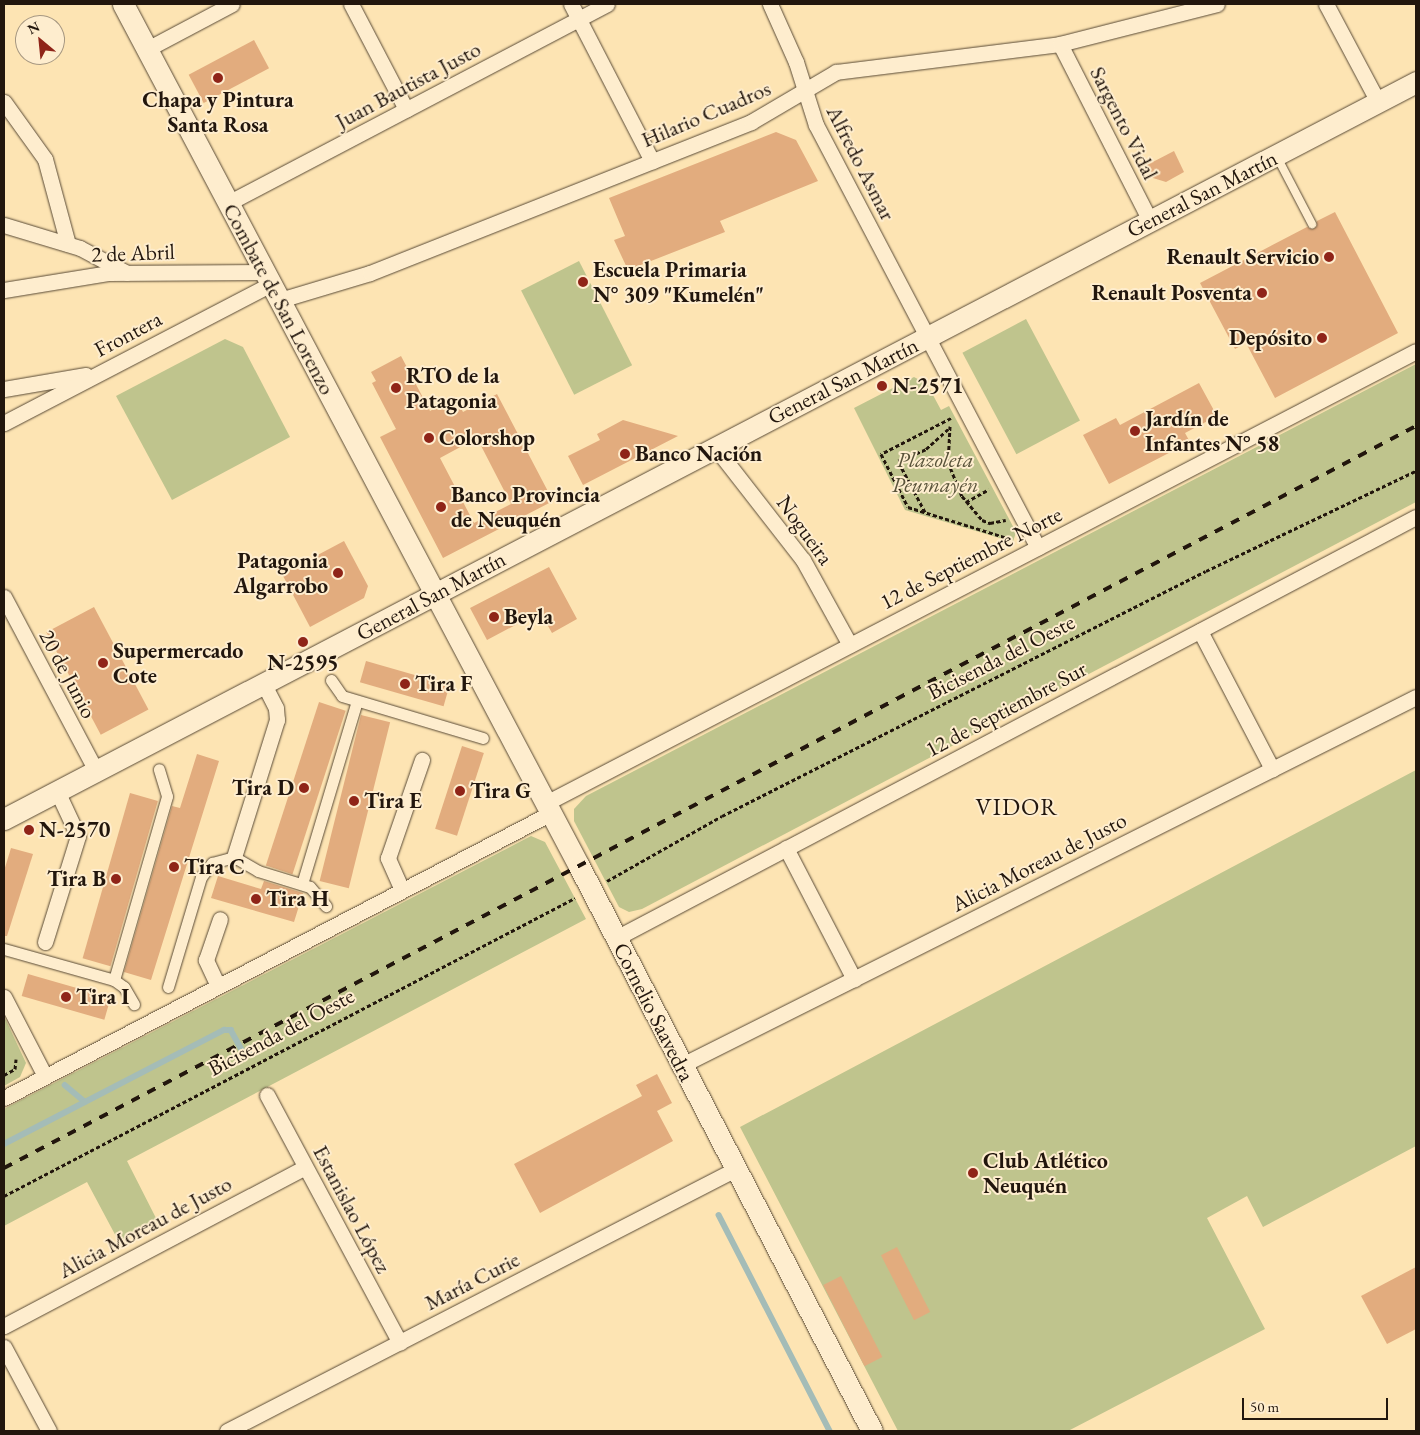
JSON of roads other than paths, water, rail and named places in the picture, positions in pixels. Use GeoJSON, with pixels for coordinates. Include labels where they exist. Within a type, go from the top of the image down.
{"type":"FeatureCollection","features":[{"type":"Feature","properties":{"kind":"main road","name":"Combate de San Lorenzo"},"geometry":{"type":"LineString","coordinates":[[123,4],[435,593]]}},
{"type":"Feature","properties":{"kind":"main road","name":"General San Martín"},"geometry":{"type":"LineString","coordinates":[[4,818],[1416,82]]}},
{"type":"Feature","properties":{"kind":"main road","name":"Cornelio Saavedra"},"geometry":{"type":"LineString","coordinates":[[435,593],[872,1431]]}},
{"type":"Feature","properties":{"kind":"street"},"geometry":{"type":"LineString","coordinates":[[147,49],[232,4]]}},
{"type":"Feature","properties":{"kind":"street"},"geometry":{"type":"LineString","coordinates":[[351,4],[406,109]]}},
{"type":"Feature","properties":{"kind":"street"},"geometry":{"type":"LineString","coordinates":[[571,4],[652,161]]}},
{"type":"Feature","properties":{"kind":"street","name":"Juan Bautista Justo"},"geometry":{"type":"LineString","coordinates":[[228,203],[607,4]]}},
{"type":"Feature","properties":{"kind":"street","name":"Alfredo Asmar"},"geometry":{"type":"LineString","coordinates":[[770,4],[796,62],[816,125],[1038,548]]}},
{"type":"Feature","properties":{"kind":"street","name":"Hilario Cuadros"},"geometry":{"type":"LineString","coordinates":[[272,285],[370,273],[765,116],[824,77],[850,69],[1060,44],[1217,4]]}},
{"type":"Feature","properties":{"kind":"street"},"geometry":{"type":"LineString","coordinates":[[1326,4],[1378,102]]}},
{"type":"Feature","properties":{"kind":"street","name":"Sargento Vidal"},"geometry":{"type":"LineString","coordinates":[[1060,44],[1150,221]]}},
{"type":"Feature","properties":{"kind":"street"},"geometry":{"type":"LineString","coordinates":[[4,102],[45,159],[68,244]]}},
{"type":"Feature","properties":{"kind":"street"},"geometry":{"type":"LineString","coordinates":[[4,225],[93,253],[127,273]]}},
{"type":"Feature","properties":{"kind":"street","name":"2 de Abril"},"geometry":{"type":"LineString","coordinates":[[4,290],[87,275],[127,273],[272,285]]}},
{"type":"Feature","properties":{"kind":"street","name":"Frontera"},"geometry":{"type":"LineString","coordinates":[[4,423],[272,285]]}},
{"type":"Feature","properties":{"kind":"street","name":"12 de Septiembre Norte"},"geometry":{"type":"LineString","coordinates":[[4,1098],[402,890],[548,808],[850,645],[1416,351]]}},
{"type":"Feature","properties":{"kind":"street"},"geometry":{"type":"LineString","coordinates":[[4,389],[101,372]]}},
{"type":"Feature","properties":{"kind":"street","name":"Nogueira"},"geometry":{"type":"LineString","coordinates":[[715,447],[803,560],[850,645]]}},
{"type":"Feature","properties":{"kind":"street","name":"12 de Septiembre Sur"},"geometry":{"type":"LineString","coordinates":[[616,938],[1416,517]]}},
{"type":"Feature","properties":{"kind":"street","name":"20 de Junio"},"geometry":{"type":"LineString","coordinates":[[4,597],[96,770]]}},
{"type":"Feature","properties":{"kind":"street"},"geometry":{"type":"LineString","coordinates":[[1200,631],[1272,769]]}},
{"type":"Feature","properties":{"kind":"street"},"geometry":{"type":"LineString","coordinates":[[330,680],[342,696],[483,738]]}},
{"type":"Feature","properties":{"kind":"street"},"geometry":{"type":"LineString","coordinates":[[234,857],[277,720],[276,708],[263,683]]}},
{"type":"Feature","properties":{"kind":"street","name":"Alicia Moreau de Justo"},"geometry":{"type":"LineString","coordinates":[[682,1065],[1416,697]]}},
{"type":"Feature","properties":{"kind":"street"},"geometry":{"type":"LineString","coordinates":[[302,884],[357,701]]}},
{"type":"Feature","properties":{"kind":"street"},"geometry":{"type":"LineString","coordinates":[[402,890],[388,858],[422,760]]}},
{"type":"Feature","properties":{"kind":"street"},"geometry":{"type":"LineString","coordinates":[[114,980],[167,796],[159,769]]}},
{"type":"Feature","properties":{"kind":"street"},"geometry":{"type":"LineString","coordinates":[[45,942],[78,836],[57,791]]}},
{"type":"Feature","properties":{"kind":"street"},"geometry":{"type":"LineString","coordinates":[[786,848],[854,979]]}},
{"type":"Feature","properties":{"kind":"street"},"geometry":{"type":"LineString","coordinates":[[168,987],[204,871],[212,863],[234,857],[258,871],[302,884],[318,892],[326,906]]}},
{"type":"Feature","properties":{"kind":"street"},"geometry":{"type":"LineString","coordinates":[[218,986],[206,960],[220,918]]}},
{"type":"Feature","properties":{"kind":"street"},"geometry":{"type":"LineString","coordinates":[[4,949],[114,980],[124,987],[134,1004]]}},
{"type":"Feature","properties":{"kind":"street"},"geometry":{"type":"LineString","coordinates":[[4,997],[45,1076]]}},
{"type":"Feature","properties":{"kind":"street","name":"Estanislao López"},"geometry":{"type":"LineString","coordinates":[[267,1095],[400,1343]]}},
{"type":"Feature","properties":{"kind":"street","name":"Alicia Moreau de Justo"},"geometry":{"type":"LineString","coordinates":[[4,1326],[305,1167]]}},
{"type":"Feature","properties":{"kind":"street","name":"María Curie"},"geometry":{"type":"LineString","coordinates":[[227,1431],[736,1169]]}},
{"type":"Feature","properties":{"kind":"street"},"geometry":{"type":"LineString","coordinates":[[4,1347],[49,1431]]}},
{"type":"Feature","properties":{"kind":"lane"},"geometry":{"type":"LineString","coordinates":[[1276,156],[1312,224]]}},
{"type":"Feature","properties":{"kind":"waterway"},"geometry":{"type":"LineString","coordinates":[[4,1144],[224,1030],[231,1030],[243,1052],[254,1053]]}},
{"type":"Feature","properties":{"kind":"waterway"},"geometry":{"type":"LineString","coordinates":[[65,1085],[85,1102]]}},
{"type":"Feature","properties":{"kind":"waterway"},"geometry":{"type":"LineString","coordinates":[[719,1215],[830,1431]]}},
{"type":"Feature","properties":{"kind":"railway"},"geometry":{"type":"LineString","coordinates":[[4,1168],[1416,426]]}},
{"type":"Feature","properties":{"kind":"place","name":"Chapa y Pintura Santa Rosa"},"geometry":{"type":"Point","coordinates":[218,78]}},
{"type":"Feature","properties":{"kind":"place","name":"Renault Servicio"},"geometry":{"type":"Point","coordinates":[1329,257]}},
{"type":"Feature","properties":{"kind":"place","name":"Escuela Primaria N° 309 \"Kumelén\""},"geometry":{"type":"Point","coordinates":[583,282]}},
{"type":"Feature","properties":{"kind":"place","name":"Renault Posventa"},"geometry":{"type":"Point","coordinates":[1262,293]}},
{"type":"Feature","properties":{"kind":"place","name":"Depósito"},"geometry":{"type":"Point","coordinates":[1322,338]}},
{"type":"Feature","properties":{"kind":"place","name":"N-2571"},"geometry":{"type":"Point","coordinates":[882,386]}},
{"type":"Feature","properties":{"kind":"place","name":"RTO de la Patagonia"},"geometry":{"type":"Point","coordinates":[396,388]}},
{"type":"Feature","properties":{"kind":"place","name":"Jardín de Infantes N° 58"},"geometry":{"type":"Point","coordinates":[1135,431]}},
{"type":"Feature","properties":{"kind":"place","name":"Colorshop"},"geometry":{"type":"Point","coordinates":[429,438]}},
{"type":"Feature","properties":{"kind":"place","name":"Banco Nación"},"geometry":{"type":"Point","coordinates":[625,454]}},
{"type":"Feature","properties":{"kind":"place","name":"Banco Provincia de Neuquén"},"geometry":{"type":"Point","coordinates":[441,507]}},
{"type":"Feature","properties":{"kind":"place","name":"Patagonia Algarrobo"},"geometry":{"type":"Point","coordinates":[338,573]}},
{"type":"Feature","properties":{"kind":"place","name":"Beyla"},"geometry":{"type":"Point","coordinates":[494,617]}},
{"type":"Feature","properties":{"kind":"place","name":"N-2595"},"geometry":{"type":"Point","coordinates":[303,642]}},
{"type":"Feature","properties":{"kind":"place","name":"Supermercado Cote"},"geometry":{"type":"Point","coordinates":[103,663]}},
{"type":"Feature","properties":{"kind":"place","name":"Tira F"},"geometry":{"type":"Point","coordinates":[405,684]}},
{"type":"Feature","properties":{"kind":"place","name":"Tira D"},"geometry":{"type":"Point","coordinates":[304,788]}},
{"type":"Feature","properties":{"kind":"place","name":"Tira G"},"geometry":{"type":"Point","coordinates":[460,791]}},
{"type":"Feature","properties":{"kind":"place","name":"Tira E"},"geometry":{"type":"Point","coordinates":[354,801]}},
{"type":"Feature","properties":{"kind":"place","name":"N-2570"},"geometry":{"type":"Point","coordinates":[29,830]}},
{"type":"Feature","properties":{"kind":"place","name":"Tira C"},"geometry":{"type":"Point","coordinates":[174,867]}},
{"type":"Feature","properties":{"kind":"place","name":"Tira B"},"geometry":{"type":"Point","coordinates":[116,879]}},
{"type":"Feature","properties":{"kind":"place","name":"Tira H"},"geometry":{"type":"Point","coordinates":[256,899]}},
{"type":"Feature","properties":{"kind":"place","name":"Tira I"},"geometry":{"type":"Point","coordinates":[66,997]}},
{"type":"Feature","properties":{"kind":"place","name":"Club Atlético Neuquén"},"geometry":{"type":"Point","coordinates":[973,1173]}},
{"type":"Feature","properties":{"kind":"district","name":"VIDOR"},"geometry":{"type":"Point","coordinates":[1017,807]}},
{"type":"Feature","properties":{"kind":"park label","name":"Plazoleta Peumayén"},"geometry":{"type":"Point","coordinates":[935,472]}}]}
